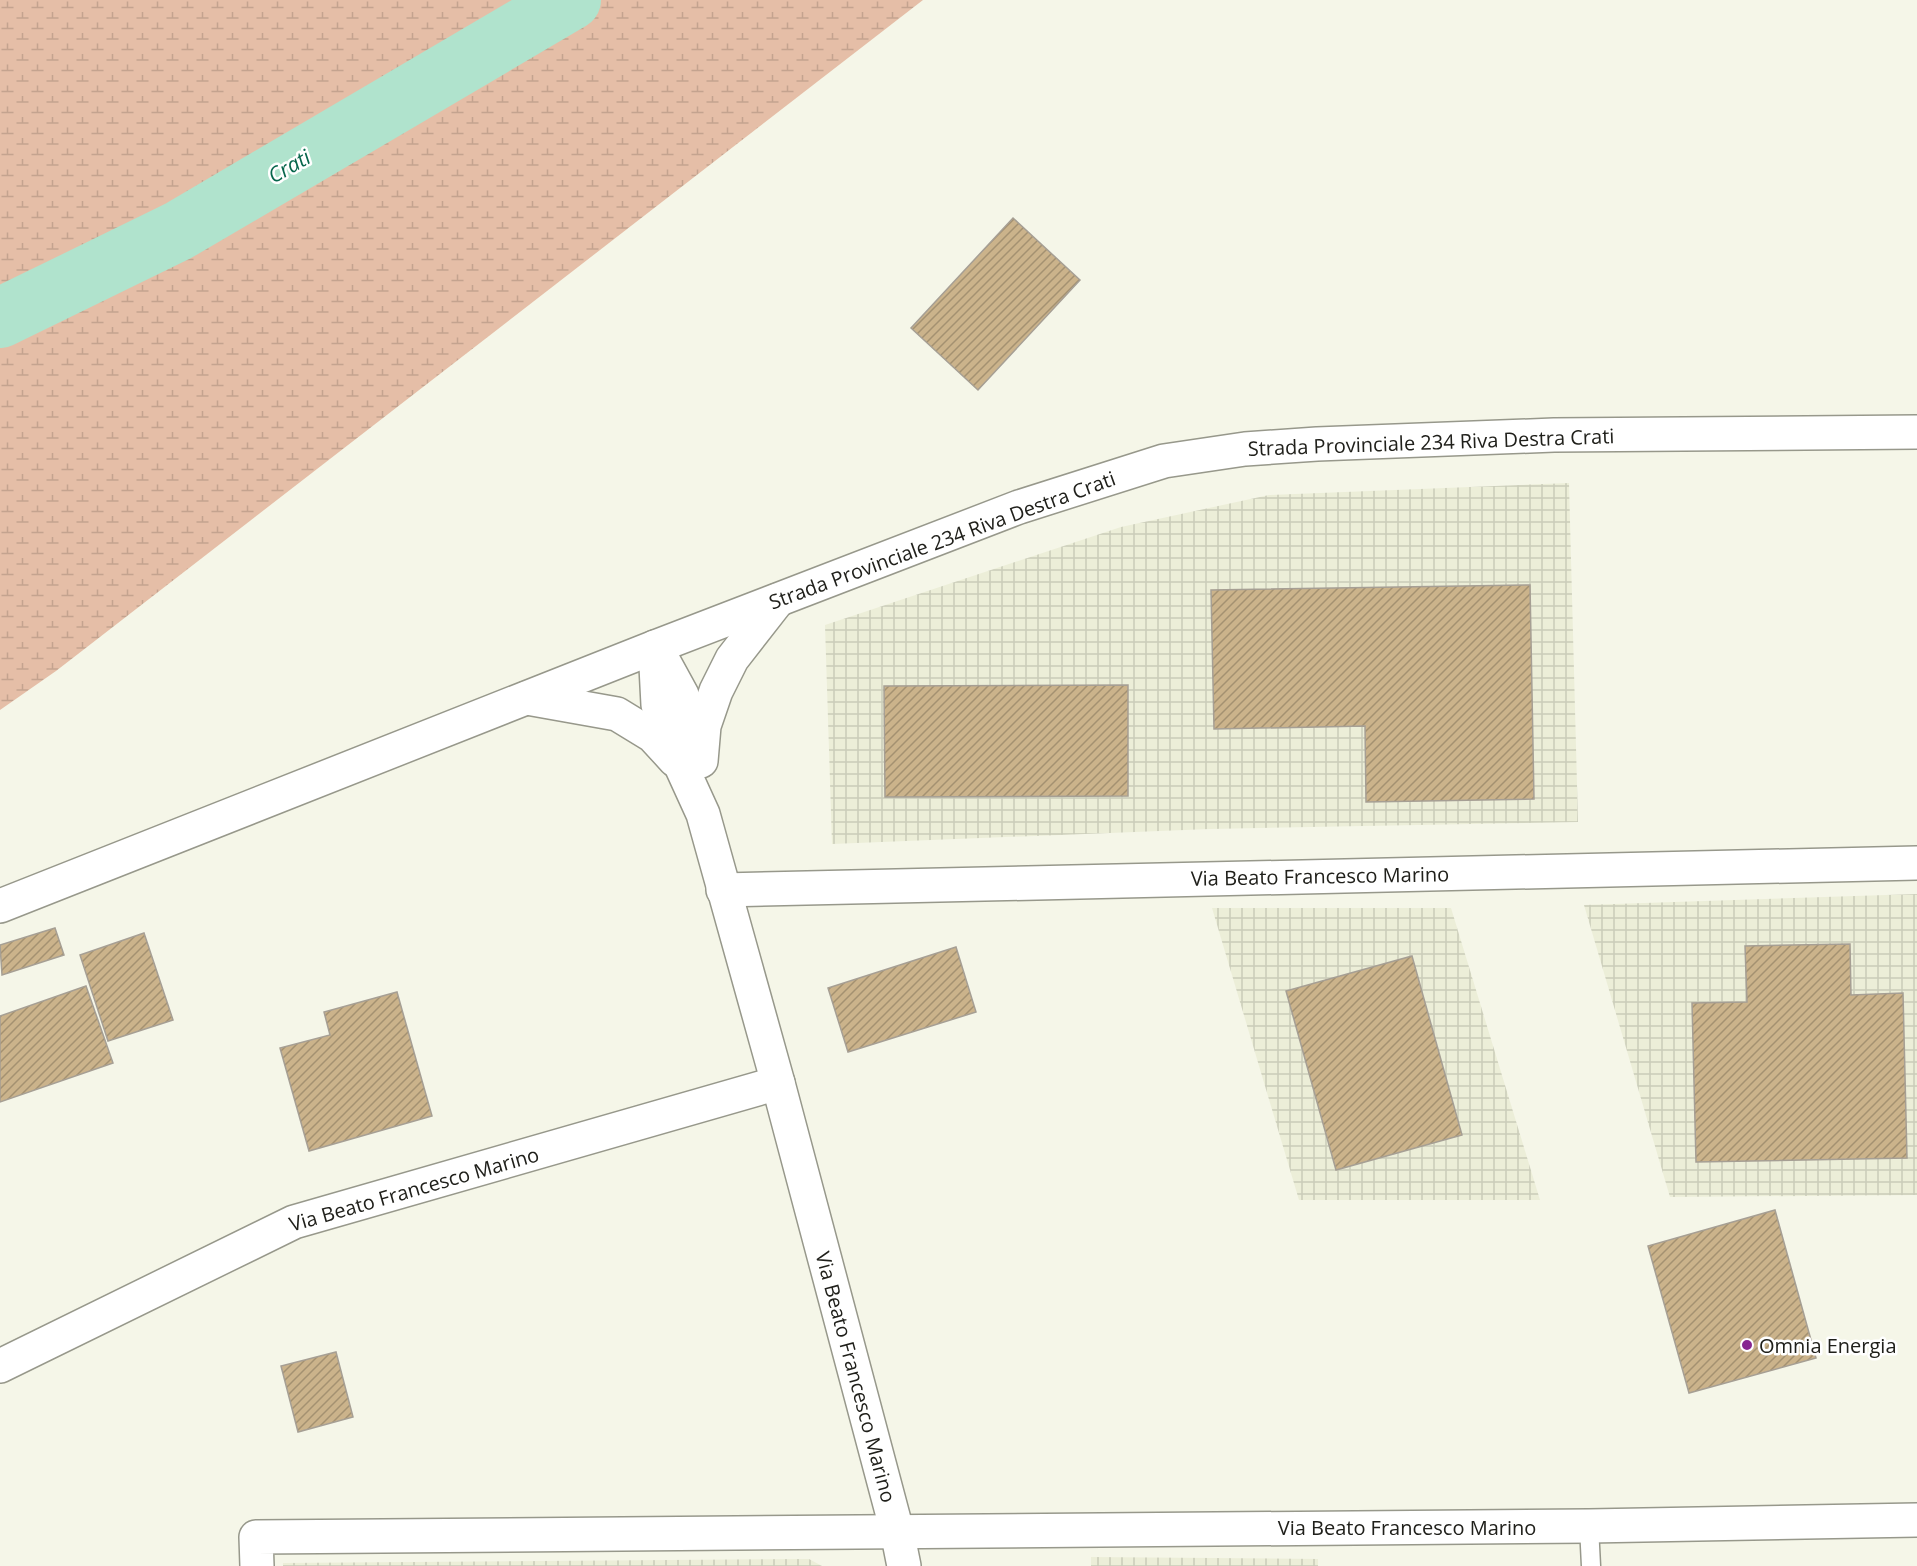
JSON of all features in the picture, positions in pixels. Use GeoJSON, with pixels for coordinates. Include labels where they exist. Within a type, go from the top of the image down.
{"type":"FeatureCollection","features":[{"type":"Feature","properties":{"kind":"street","name":"Strada Provinciale 234 Riva Destra Crati"},"geometry":{"type":"LineString","coordinates":[[655,647],[1019,507],[1164,461],[1245,449],[1329,443],[1554,435],[1917,432]]}},
{"type":"Feature","properties":{"kind":"street","name":"Via Beato Francesco Marino"},"geometry":{"type":"LineString","coordinates":[[692,765],[716,691],[732,659],[778,600]]}},
{"type":"Feature","properties":{"kind":"street","name":"Via Beato Francesco Marino"},"geometry":{"type":"LineString","coordinates":[[655,647],[658,705],[692,765],[723,890],[778,1083],[897,1531],[904,1566]]}},
{"type":"Feature","properties":{"kind":"street"},"geometry":{"type":"LineString","coordinates":[[0,906],[655,647]]}},
{"type":"Feature","properties":{"kind":"street","name":"Via Beato Francesco Marino"},"geometry":{"type":"LineString","coordinates":[[527,698],[617,714],[653,736],[692,765]]}},
{"type":"Feature","properties":{"kind":"street","name":"Via Beato Francesco Marino"},"geometry":{"type":"LineString","coordinates":[[723,890],[1917,863]]}},
{"type":"Feature","properties":{"kind":"street","name":"Via Beato Francesco Marino"},"geometry":{"type":"LineString","coordinates":[[0,1366],[294,1222],[778,1083]]}},
{"type":"Feature","properties":{"kind":"street","name":"Via Beato Francesco Marino"},"geometry":{"type":"LineString","coordinates":[[257,1566],[256,1537],[1589,1526],[1917,1520]]}},
{"type":"Feature","properties":{"kind":"lane"},"geometry":{"type":"LineString","coordinates":[[1589,1526],[1591,1566]]}},
{"type":"Feature","properties":{"kind":"shaded area"},"geometry":{"type":"Polygon","coordinates":[[[1569,483],[1578,822],[1210,829],[832,844],[825,625],[1121,527],[1269,495],[1569,483]]]}},
{"type":"Feature","properties":{"kind":"shaded area"},"geometry":{"type":"Polygon","coordinates":[[[1917,894],[1917,1195],[1670,1197],[1584,905],[1917,894]]]}},
{"type":"Feature","properties":{"kind":"shaded area"},"geometry":{"type":"Polygon","coordinates":[[[1212,908],[1451,908],[1540,1200],[1299,1200],[1212,908]]]}},
{"type":"Feature","properties":{"kind":"shaded area"},"geometry":{"type":"Polygon","coordinates":[[[1091,1557],[1318,1559],[1318,1566],[1091,1566],[1091,1557]]]}},
{"type":"Feature","properties":{"kind":"shaded area"},"geometry":{"type":"Polygon","coordinates":[[[809,1559],[822,1566],[283,1566],[283,1563],[809,1559]]]}},
{"type":"Feature","properties":{"kind":"green space"},"geometry":{"type":"Polygon","coordinates":[[[0,0],[923,0],[56,671],[0,710],[0,0]]]}},
{"type":"Feature","properties":{"kind":"building"},"geometry":{"type":"Polygon","coordinates":[[[1013,218],[1080,280],[978,390],[911,328],[1013,218]]]}},
{"type":"Feature","properties":{"kind":"building"},"geometry":{"type":"Polygon","coordinates":[[[1530,585],[1534,799],[1366,802],[1365,726],[1214,729],[1211,590],[1530,585]]]}},
{"type":"Feature","properties":{"kind":"building"},"geometry":{"type":"Polygon","coordinates":[[[1128,685],[1128,796],[885,797],[884,686],[1128,685]]]}},
{"type":"Feature","properties":{"kind":"building"},"geometry":{"type":"Polygon","coordinates":[[[55,928],[64,955],[2,975],[0,945],[55,928]]]}},
{"type":"Feature","properties":{"kind":"building"},"geometry":{"type":"Polygon","coordinates":[[[144,933],[173,1020],[108,1041],[80,955],[144,933]]]}},
{"type":"Feature","properties":{"kind":"building"},"geometry":{"type":"Polygon","coordinates":[[[1850,944],[1851,995],[1903,993],[1907,1158],[1696,1162],[1692,1003],[1747,1002],[1745,946],[1850,944]]]}},
{"type":"Feature","properties":{"kind":"building"},"geometry":{"type":"Polygon","coordinates":[[[956,947],[976,1012],[848,1052],[828,988],[956,947]]]}},
{"type":"Feature","properties":{"kind":"building"},"geometry":{"type":"Polygon","coordinates":[[[1412,956],[1462,1135],[1336,1170],[1286,991],[1412,956]]]}},
{"type":"Feature","properties":{"kind":"building"},"geometry":{"type":"Polygon","coordinates":[[[86,986],[113,1063],[0,1102],[0,1016],[86,986]]]}},
{"type":"Feature","properties":{"kind":"building"},"geometry":{"type":"Polygon","coordinates":[[[397,992],[432,1116],[309,1151],[280,1048],[330,1035],[324,1012],[397,992]]]}},
{"type":"Feature","properties":{"kind":"building"},"geometry":{"type":"Polygon","coordinates":[[[1775,1210],[1816,1358],[1689,1393],[1648,1246],[1775,1210]]]}},
{"type":"Feature","properties":{"kind":"building"},"geometry":{"type":"Polygon","coordinates":[[[336,1352],[353,1417],[298,1432],[281,1366],[336,1352]]]}},
{"type":"Feature","properties":{"kind":"waterway","name":"Crati"},"geometry":{"type":"LineString","coordinates":[[0,318],[178,231],[571,0]]}},
{"type":"Feature","properties":{"kind":"place","name":"Omnia Energia"},"geometry":{"type":"Point","coordinates":[1747,1345]}}]}
